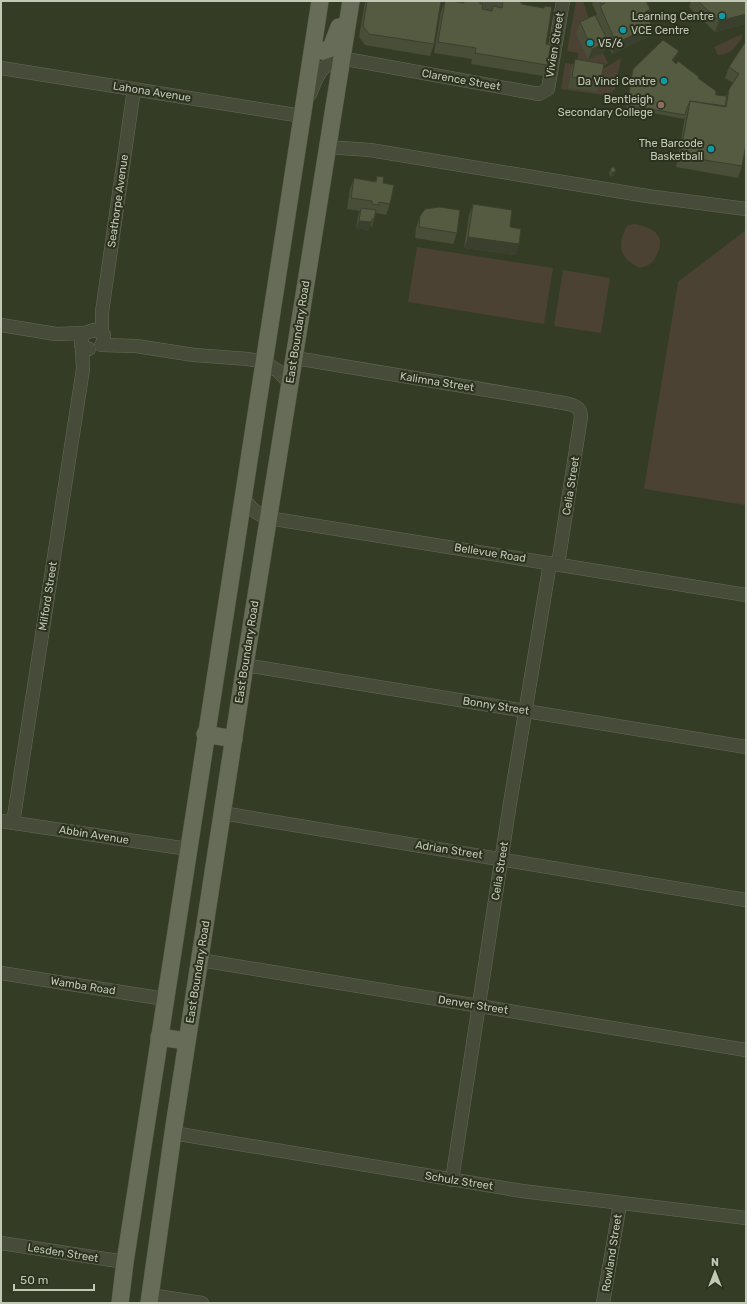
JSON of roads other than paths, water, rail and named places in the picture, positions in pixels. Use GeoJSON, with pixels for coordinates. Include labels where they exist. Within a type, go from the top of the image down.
{"type":"FeatureCollection","features":[{"type":"Feature","properties":{"kind":"main road"},"geometry":{"type":"LineString","coordinates":[[120,1303],[124,1262],[320,1]]}},
{"type":"Feature","properties":{"kind":"main road"},"geometry":{"type":"LineString","coordinates":[[313,50],[323,51],[331,48],[350,1]]}},
{"type":"Feature","properties":{"kind":"main road","name":"East Boundary Road"},"geometry":{"type":"LineString","coordinates":[[150,1299],[173,1133],[222,813],[350,1]]}},
{"type":"Feature","properties":{"kind":"main road"},"geometry":{"type":"LineString","coordinates":[[206,734],[234,739]]}},
{"type":"Feature","properties":{"kind":"main road"},"geometry":{"type":"LineString","coordinates":[[159,1036],[187,1041]]}},
{"type":"Feature","properties":{"kind":"street"},"geometry":{"type":"LineString","coordinates":[[472,1],[531,10]]}},
{"type":"Feature","properties":{"kind":"street","name":"Vivien Street"},"geometry":{"type":"LineString","coordinates":[[548,89],[563,1]]}},
{"type":"Feature","properties":{"kind":"street"},"geometry":{"type":"LineString","coordinates":[[546,13],[560,15]]}},
{"type":"Feature","properties":{"kind":"street","name":"Clarence Street"},"geometry":{"type":"LineString","coordinates":[[302,114],[321,70],[330,64],[340,67],[352,59],[374,65],[539,94],[548,89]]}},
{"type":"Feature","properties":{"kind":"street","name":"Lahona Avenue"},"geometry":{"type":"LineString","coordinates":[[1,68],[302,114]]}},
{"type":"Feature","properties":{"kind":"street","name":"Seathorpe Avenue"},"geometry":{"type":"LineString","coordinates":[[92,340],[102,312],[134,89]]}},
{"type":"Feature","properties":{"kind":"street"},"geometry":{"type":"LineString","coordinates":[[327,147],[370,150],[647,196],[746,209]]}},
{"type":"Feature","properties":{"kind":"street"},"geometry":{"type":"LineString","coordinates":[[1,325],[263,366],[278,371],[290,384]]}},
{"type":"Feature","properties":{"kind":"street","name":"Milford Street"},"geometry":{"type":"LineString","coordinates":[[7,822],[83,369],[92,340]]}},
{"type":"Feature","properties":{"kind":"street","name":"Kalimna Street"},"geometry":{"type":"LineString","coordinates":[[294,358],[564,403],[576,406],[579,409]]}},
{"type":"Feature","properties":{"kind":"street","name":"Celia Street"},"geometry":{"type":"LineString","coordinates":[[452,1180],[525,711],[581,421],[579,409]]}},
{"type":"Feature","properties":{"kind":"street","name":"Bellevue Road"},"geometry":{"type":"LineString","coordinates":[[242,496],[250,507],[260,516],[268,518],[746,595]]}},
{"type":"Feature","properties":{"kind":"street","name":"Bonny Street"},"geometry":{"type":"LineString","coordinates":[[245,665],[746,747]]}},
{"type":"Feature","properties":{"kind":"street","name":"Adrian Street"},"geometry":{"type":"LineString","coordinates":[[222,813],[746,900]]}},
{"type":"Feature","properties":{"kind":"street","name":"Abbin Avenue"},"geometry":{"type":"LineString","coordinates":[[7,822],[188,849]]}},
{"type":"Feature","properties":{"kind":"street","name":"Denver Street"},"geometry":{"type":"LineString","coordinates":[[200,960],[746,1050]]}},
{"type":"Feature","properties":{"kind":"street","name":"Wamba Road"},"geometry":{"type":"LineString","coordinates":[[1,973],[165,999]]}},
{"type":"Feature","properties":{"kind":"street","name":"Schulz Street"},"geometry":{"type":"LineString","coordinates":[[173,1133],[556,1196],[746,1218]]}},
{"type":"Feature","properties":{"kind":"street","name":"Rowland Street"},"geometry":{"type":"LineString","coordinates":[[603,1303],[620,1204]]}},
{"type":"Feature","properties":{"kind":"street","name":"Lesden Street"},"geometry":{"type":"LineString","coordinates":[[1,1243],[124,1262]]}},
{"type":"Feature","properties":{"kind":"street"},"geometry":{"type":"LineString","coordinates":[[150,1299],[202,1303]]}},
{"type":"Feature","properties":{"kind":"place","name":"Learning Centre"},"geometry":{"type":"Point","coordinates":[722,16]}},
{"type":"Feature","properties":{"kind":"place","name":"VCE Centre"},"geometry":{"type":"Point","coordinates":[623,30]}},
{"type":"Feature","properties":{"kind":"place","name":"V5/6"},"geometry":{"type":"Point","coordinates":[590,43]}},
{"type":"Feature","properties":{"kind":"place","name":"Da Vinci Centre"},"geometry":{"type":"Point","coordinates":[664,81]}},
{"type":"Feature","properties":{"kind":"place","name":"Bentleigh Secondary College"},"geometry":{"type":"Point","coordinates":[661,105]}},
{"type":"Feature","properties":{"kind":"place","name":"The Barcode Basketball"},"geometry":{"type":"Point","coordinates":[711,149]}}]}
